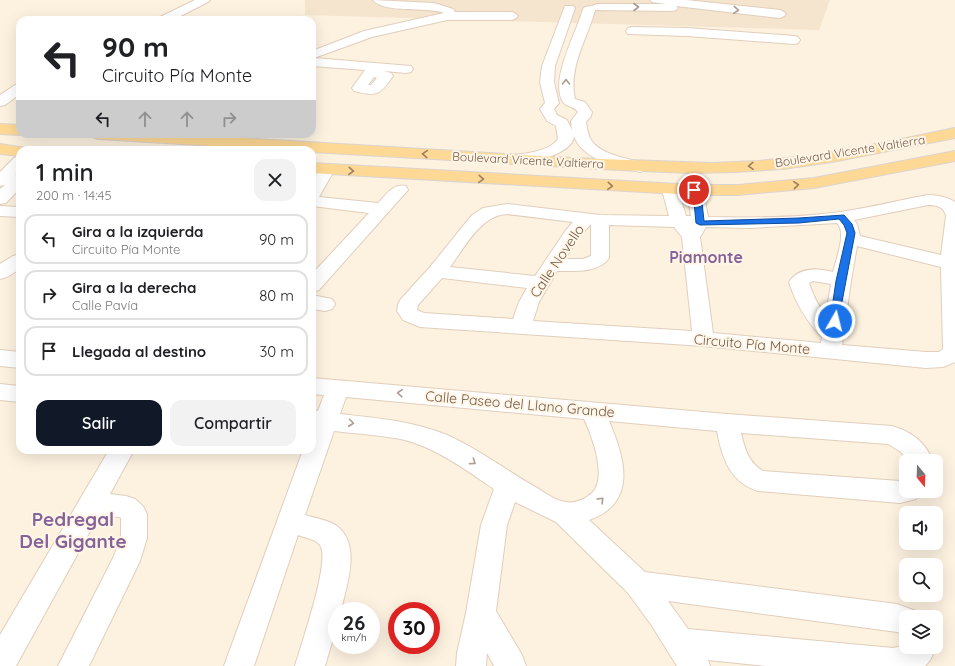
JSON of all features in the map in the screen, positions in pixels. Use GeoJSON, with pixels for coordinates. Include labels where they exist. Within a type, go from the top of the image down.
{"type":"FeatureCollection","features":[{"type":"Feature","properties":{"kind":"main road"},"geometry":{"type":"LineString","coordinates":[[0,129],[16,130]]}},
{"type":"Feature","properties":{"kind":"main road","name":"Boulevard Vicente Valtierra"},"geometry":{"type":"LineString","coordinates":[[216,138],[509,160],[640,167],[725,167],[795,162],[954,134]]}},
{"type":"Feature","properties":{"kind":"main road"},"geometry":{"type":"LineString","coordinates":[[0,149],[16,151]]}},
{"type":"Feature","properties":{"kind":"main road","name":"Boulevard Vicente Valtierra"},"geometry":{"type":"LineString","coordinates":[[320,169],[670,190],[738,190],[814,183],[955,156]]}},
{"type":"Feature","properties":{"kind":"main road"},"geometry":{"type":"LineString","coordinates":[[924,162],[955,166]]}},
{"type":"Feature","properties":{"kind":"street"},"geometry":{"type":"LineString","coordinates":[[171,16],[200,0]]}},
{"type":"Feature","properties":{"kind":"street"},"geometry":{"type":"LineString","coordinates":[[379,0],[390,5],[397,6],[444,8],[450,12],[447,16]]}},
{"type":"Feature","properties":{"kind":"street"},"geometry":{"type":"LineString","coordinates":[[656,0],[780,14]]}},
{"type":"Feature","properties":{"kind":"street"},"geometry":{"type":"LineString","coordinates":[[773,40],[785,0]]}},
{"type":"Feature","properties":{"kind":"street"},"geometry":{"type":"LineString","coordinates":[[552,102],[569,101],[580,105],[585,112],[584,116],[578,121],[562,123],[554,120],[548,113],[547,109],[552,102],[547,76],[549,66],[567,21],[564,4],[717,8]]}},
{"type":"Feature","properties":{"kind":"street"},"geometry":{"type":"LineString","coordinates":[[569,101],[566,93],[567,66],[596,5]]}},
{"type":"Feature","properties":{"kind":"street"},"geometry":{"type":"LineString","coordinates":[[316,54],[368,34],[447,16],[512,16]]}},
{"type":"Feature","properties":{"kind":"street"},"geometry":{"type":"LineString","coordinates":[[632,31],[687,32],[773,40],[794,40]]}},
{"type":"Feature","properties":{"kind":"street"},"geometry":{"type":"LineString","coordinates":[[316,62],[372,69],[406,69]]}},
{"type":"Feature","properties":{"kind":"street"},"geometry":{"type":"LineString","coordinates":[[0,102],[16,91]]}},
{"type":"Feature","properties":{"kind":"street"},"geometry":{"type":"LineString","coordinates":[[578,121],[582,138],[592,150],[603,156],[640,167]]}},
{"type":"Feature","properties":{"kind":"street"},"geometry":{"type":"LineString","coordinates":[[509,160],[541,154],[555,150],[561,146],[565,141],[566,136],[562,123]]}},
{"type":"Feature","properties":{"kind":"street"},"geometry":{"type":"LineString","coordinates":[[0,181],[16,165]]}},
{"type":"Feature","properties":{"kind":"street"},"geometry":{"type":"LineString","coordinates":[[316,182],[320,169]]}},
{"type":"Feature","properties":{"kind":"street"},"geometry":{"type":"LineString","coordinates":[[0,199],[16,183]]}},
{"type":"Feature","properties":{"kind":"street"},"geometry":{"type":"LineString","coordinates":[[316,282],[400,190]]}},
{"type":"Feature","properties":{"kind":"street"},"geometry":{"type":"LineString","coordinates":[[670,190],[690,227],[703,339]]}},
{"type":"Feature","properties":{"kind":"street"},"geometry":{"type":"LineString","coordinates":[[690,227],[698,202],[694,190]]}},
{"type":"Feature","properties":{"kind":"street","name":"Circuito Pía Monte"},"geometry":{"type":"LineString","coordinates":[[928,200],[944,203],[953,209],[955,216],[950,263],[954,351],[952,354],[943,359],[926,360],[890,358],[832,342],[703,339],[420,320],[410,315],[407,311],[408,304],[437,271],[475,222],[480,217],[492,210],[507,209],[593,219],[690,227],[799,221],[841,217],[928,200]]}},
{"type":"Feature","properties":{"kind":"street"},"geometry":{"type":"LineString","coordinates":[[316,201],[381,209]]}},
{"type":"Feature","properties":{"kind":"street"},"geometry":{"type":"LineString","coordinates":[[0,211],[16,212]]}},
{"type":"Feature","properties":{"kind":"street"},"geometry":{"type":"LineString","coordinates":[[832,342],[841,281],[850,239],[850,228],[841,217]]}},
{"type":"Feature","properties":{"kind":"street"},"geometry":{"type":"LineString","coordinates":[[552,265],[585,265],[600,258],[593,219]]}},
{"type":"Feature","properties":{"kind":"street","name":"Calle Novello"},"geometry":{"type":"LineString","coordinates":[[521,326],[529,302],[572,234],[593,219]]}},
{"type":"Feature","properties":{"kind":"street"},"geometry":{"type":"LineString","coordinates":[[850,239],[950,263]]}},
{"type":"Feature","properties":{"kind":"street"},"geometry":{"type":"LineString","coordinates":[[0,273],[16,263]]}},
{"type":"Feature","properties":{"kind":"street"},"geometry":{"type":"LineString","coordinates":[[437,271],[540,283]]}},
{"type":"Feature","properties":{"kind":"street"},"geometry":{"type":"LineString","coordinates":[[832,342],[805,301],[799,282],[802,278],[811,276],[824,276],[841,281]]}},
{"type":"Feature","properties":{"kind":"street"},"geometry":{"type":"LineString","coordinates":[[0,358],[16,360]]}},
{"type":"Feature","properties":{"kind":"street","name":"Calle Paseo del Llano Grande"},"geometry":{"type":"LineString","coordinates":[[316,386],[727,423],[892,435],[909,444],[918,454]]}},
{"type":"Feature","properties":{"kind":"street"},"geometry":{"type":"LineString","coordinates":[[316,429],[319,419],[338,388]]}},
{"type":"Feature","properties":{"kind":"street"},"geometry":{"type":"LineString","coordinates":[[0,392],[16,394]]}},
{"type":"Feature","properties":{"kind":"street"},"geometry":{"type":"LineString","coordinates":[[565,514],[584,510],[597,505],[607,494],[611,481],[611,464],[607,447],[602,430],[592,410]]}},
{"type":"Feature","properties":{"kind":"street"},"geometry":{"type":"LineString","coordinates":[[319,419],[390,428],[419,435],[438,442],[463,455],[508,485],[540,503],[565,514],[638,584],[688,655],[893,663],[907,661],[916,654]]}},
{"type":"Feature","properties":{"kind":"street"},"geometry":{"type":"LineString","coordinates":[[727,423],[735,458],[745,472],[758,481],[899,492]]}},
{"type":"Feature","properties":{"kind":"street"},"geometry":{"type":"LineString","coordinates":[[0,664],[120,454]]}},
{"type":"Feature","properties":{"kind":"street"},"geometry":{"type":"LineString","coordinates":[[239,666],[289,521],[309,454]]}},
{"type":"Feature","properties":{"kind":"street"},"geometry":{"type":"LineString","coordinates":[[471,666],[472,653],[481,613],[494,525],[508,485]]}},
{"type":"Feature","properties":{"kind":"street"},"geometry":{"type":"LineString","coordinates":[[73,666],[126,561],[134,538],[134,514],[126,507],[92,503]]}},
{"type":"Feature","properties":{"kind":"street"},"geometry":{"type":"LineString","coordinates":[[289,521],[326,533],[333,540],[336,551],[337,561],[325,616],[310,666]]}},
{"type":"Feature","properties":{"kind":"street"},"geometry":{"type":"LineString","coordinates":[[638,584],[899,619]]}},
{"type":"Feature","properties":{"kind":"street"},"geometry":{"type":"LineString","coordinates":[[481,613],[511,666]]}},
{"type":"Feature","properties":{"kind":"shaded area"},"geometry":{"type":"Polygon","coordinates":[[[305,0],[830,0],[819,30],[305,15],[305,0]]]}},
{"type":"Feature","properties":{"kind":"district","name":"Piamonte"},"geometry":{"type":"Point","coordinates":[706,257]}},
{"type":"Feature","properties":{"kind":"district","name":"Pedregal Del Gigante"},"geometry":{"type":"Point","coordinates":[73,530]}},
{"type":"Feature","properties":{"kind":"route"},"geometry":{"type":"LineString","coordinates":[[694,190],[698,202],[700,223],[799,221],[841,217],[845,220],[851,233],[841,281],[835,321]]}}]}
